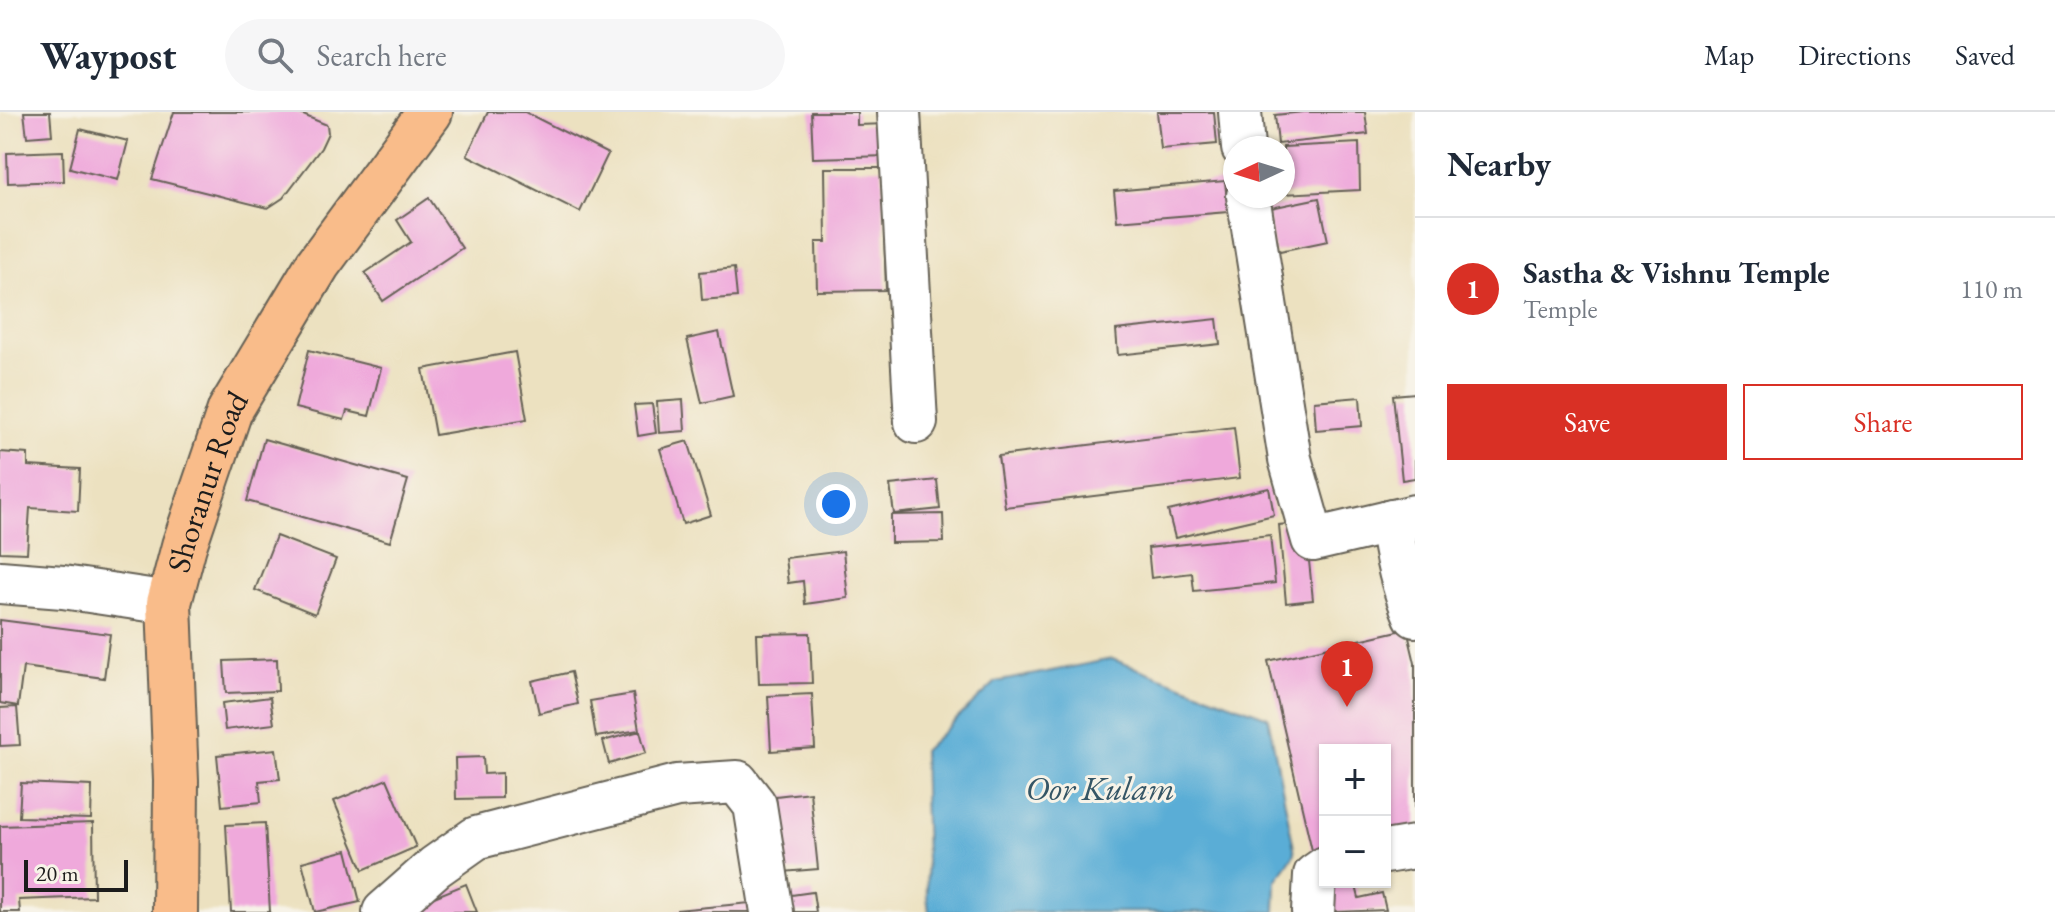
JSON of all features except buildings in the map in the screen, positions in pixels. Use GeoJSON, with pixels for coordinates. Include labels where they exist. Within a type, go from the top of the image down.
{"type":"FeatureCollection","features":[{"type":"Feature","properties":{"kind":"main road","name":"Shoranur Road"},"geometry":{"type":"LineString","coordinates":[[175,912],[176,781],[169,603],[184,546],[230,410],[318,264],[430,112]]}},
{"type":"Feature","properties":{"kind":"street"},"geometry":{"type":"LineString","coordinates":[[899,112],[916,422]]}},
{"type":"Feature","properties":{"kind":"street"},"geometry":{"type":"LineString","coordinates":[[1240,112],[1242,136]]}},
{"type":"Feature","properties":{"kind":"street"},"geometry":{"type":"LineString","coordinates":[[1250,208],[1290,459],[1313,540],[1403,518],[1397,559],[1415,616]]}},
{"type":"Feature","properties":{"kind":"street"},"geometry":{"type":"LineString","coordinates":[[0,582],[63,587],[169,603]]}},
{"type":"Feature","properties":{"kind":"street"},"geometry":{"type":"LineString","coordinates":[[384,912],[435,867],[476,838],[677,786],[737,782],[755,805],[772,912]]}},
{"type":"Feature","properties":{"kind":"street"},"geometry":{"type":"LineString","coordinates":[[1391,851],[1415,847]]}},
{"type":"Feature","properties":{"kind":"street"},"geometry":{"type":"LineString","coordinates":[[1313,912],[1315,875],[1319,872]]}},
{"type":"Feature","properties":{"kind":"water","name":"Oor Kulam"},"geometry":{"type":"Polygon","coordinates":[[[1112,659],[1268,717],[1295,853],[1276,881],[1275,912],[929,912],[923,751],[996,682],[1112,659]]]}},
{"type":"Feature","properties":{"kind":"place","name":"Sastha & Vishnu Temple"},"geometry":{"type":"Point","coordinates":[1347,707]}}]}
